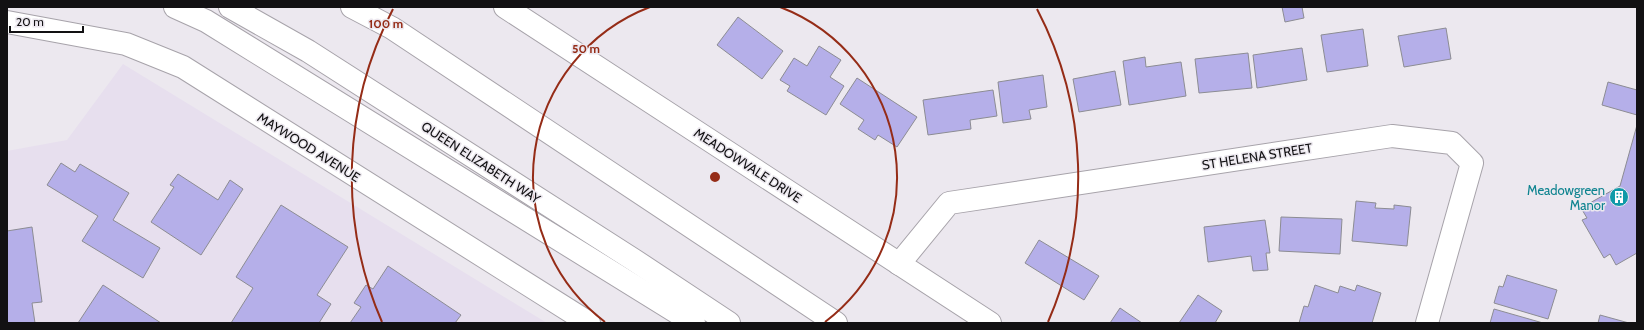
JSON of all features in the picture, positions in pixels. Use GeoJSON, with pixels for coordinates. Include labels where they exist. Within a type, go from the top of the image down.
{"type":"FeatureCollection","features":[{"type":"Feature","properties":{"kind":"main road"},"geometry":{"type":"LineString","coordinates":[[175,7],[206,21],[694,323]]}},
{"type":"Feature","properties":{"kind":"main road","name":"QUEEN ELIZABETH WAY"},"geometry":{"type":"LineString","coordinates":[[230,7],[308,51],[634,260],[729,323]]}},
{"type":"Feature","properties":{"kind":"main road"},"geometry":{"type":"LineString","coordinates":[[352,7],[392,28]]}},
{"type":"Feature","properties":{"kind":"main road"},"geometry":{"type":"LineString","coordinates":[[363,7],[392,28],[836,323]]}},
{"type":"Feature","properties":{"kind":"main road","name":"MEADOWVALE DRIVE"},"geometry":{"type":"LineString","coordinates":[[505,7],[990,323]]}},
{"type":"Feature","properties":{"kind":"main road","name":"MAYWOOD AVENUE"},"geometry":{"type":"LineString","coordinates":[[7,22],[126,44],[183,68],[589,323]]}},
{"type":"Feature","properties":{"kind":"main road","name":"ST HELENA STREET"},"geometry":{"type":"LineString","coordinates":[[899,264],[949,203],[1392,136],[1452,143],[1472,163],[1427,323]]}},
{"type":"Feature","properties":{"kind":"shaded area"},"geometry":{"type":"Polygon","coordinates":[[[123,64],[547,323],[7,323],[7,151],[67,140],[123,64]]]}},
{"type":"Feature","properties":{"kind":"building"},"geometry":{"type":"Polygon","coordinates":[[[1282,7],[1302,7],[1304,18],[1285,22],[1282,7]]]}},
{"type":"Feature","properties":{"kind":"building"},"geometry":{"type":"Polygon","coordinates":[[[738,17],[783,51],[762,79],[717,45],[738,17]]]}},
{"type":"Feature","properties":{"kind":"building"},"geometry":{"type":"Polygon","coordinates":[[[1446,28],[1451,59],[1404,67],[1398,36],[1446,28]]]}},
{"type":"Feature","properties":{"kind":"building"},"geometry":{"type":"Polygon","coordinates":[[[1363,29],[1368,66],[1327,72],[1321,35],[1363,29]]]}},
{"type":"Feature","properties":{"kind":"building"},"geometry":{"type":"Polygon","coordinates":[[[819,46],[841,60],[830,77],[844,86],[826,115],[787,91],[790,86],[780,80],[794,58],[807,66],[819,46]]]}},
{"type":"Feature","properties":{"kind":"building"},"geometry":{"type":"Polygon","coordinates":[[[1302,48],[1307,80],[1257,88],[1253,55],[1302,48]]]}},
{"type":"Feature","properties":{"kind":"building"},"geometry":{"type":"Polygon","coordinates":[[[1248,53],[1252,88],[1199,93],[1195,59],[1248,53]]]}},
{"type":"Feature","properties":{"kind":"building"},"geometry":{"type":"Polygon","coordinates":[[[1145,57],[1146,67],[1181,62],[1186,96],[1129,105],[1123,61],[1145,57]]]}},
{"type":"Feature","properties":{"kind":"building"},"geometry":{"type":"Polygon","coordinates":[[[1115,71],[1121,105],[1079,112],[1073,79],[1115,71]]]}},
{"type":"Feature","properties":{"kind":"building"},"geometry":{"type":"Polygon","coordinates":[[[1043,75],[1047,107],[1029,110],[1031,119],[1003,123],[998,82],[1043,75]]]}},
{"type":"Feature","properties":{"kind":"building"},"geometry":{"type":"Polygon","coordinates":[[[857,78],[917,117],[897,147],[878,135],[875,140],[858,129],[864,120],[840,104],[857,78]]]}},
{"type":"Feature","properties":{"kind":"building"},"geometry":{"type":"Polygon","coordinates":[[[1608,82],[1637,90],[1637,115],[1602,105],[1608,82]]]}},
{"type":"Feature","properties":{"kind":"building"},"geometry":{"type":"Polygon","coordinates":[[[993,90],[997,116],[970,120],[971,129],[928,135],[923,100],[993,90]]]}},
{"type":"Feature","properties":{"kind":"building","name":"Meadowgreen Manor"},"geometry":{"type":"Polygon","coordinates":[[[1637,125],[1637,253],[1616,265],[1610,254],[1604,258],[1582,220],[1587,218],[1581,208],[1620,186],[1637,125]]]}},
{"type":"Feature","properties":{"kind":"building"},"geometry":{"type":"Polygon","coordinates":[[[61,163],[75,172],[80,164],[129,193],[113,220],[160,248],[143,278],[82,241],[98,216],[47,185],[61,163]]]}},
{"type":"Feature","properties":{"kind":"building"},"geometry":{"type":"Polygon","coordinates":[[[178,174],[218,200],[230,180],[243,189],[201,255],[151,222],[174,187],[170,185],[178,174]]]}},
{"type":"Feature","properties":{"kind":"building"},"geometry":{"type":"Polygon","coordinates":[[[1356,201],[1376,203],[1375,208],[1394,209],[1394,205],[1411,207],[1407,246],[1352,241],[1356,201]]]}},
{"type":"Feature","properties":{"kind":"building"},"geometry":{"type":"Polygon","coordinates":[[[281,205],[348,247],[317,295],[331,304],[319,323],[231,323],[253,288],[236,277],[281,205]]]}},
{"type":"Feature","properties":{"kind":"building"},"geometry":{"type":"Polygon","coordinates":[[[1281,217],[1342,219],[1340,254],[1279,251],[1281,217]]]}},
{"type":"Feature","properties":{"kind":"building"},"geometry":{"type":"Polygon","coordinates":[[[1265,220],[1270,253],[1266,253],[1268,270],[1253,271],[1251,256],[1208,262],[1204,227],[1265,220]]]}},
{"type":"Feature","properties":{"kind":"building"},"geometry":{"type":"Polygon","coordinates":[[[32,227],[42,302],[32,303],[35,323],[7,323],[7,231],[32,227]]]}},
{"type":"Feature","properties":{"kind":"building"},"geometry":{"type":"Polygon","coordinates":[[[1039,240],[1099,276],[1084,300],[1025,263],[1039,240]]]}},
{"type":"Feature","properties":{"kind":"building"},"geometry":{"type":"Polygon","coordinates":[[[388,266],[461,315],[455,323],[350,323],[361,307],[354,303],[366,285],[373,289],[388,266]]]}},
{"type":"Feature","properties":{"kind":"building"},"geometry":{"type":"Polygon","coordinates":[[[1507,275],[1557,290],[1548,319],[1494,303],[1499,286],[1503,287],[1507,275]]]}},
{"type":"Feature","properties":{"kind":"building"},"geometry":{"type":"Polygon","coordinates":[[[103,285],[161,323],[78,323],[103,285]]]}},
{"type":"Feature","properties":{"kind":"building"},"geometry":{"type":"Polygon","coordinates":[[[1315,285],[1338,293],[1340,286],[1355,291],[1357,285],[1381,293],[1372,323],[1299,323],[1304,306],[1308,307],[1315,285]]]}},
{"type":"Feature","properties":{"kind":"building"},"geometry":{"type":"Polygon","coordinates":[[[1198,295],[1222,311],[1215,323],[1179,323],[1198,295]]]}},
{"type":"Feature","properties":{"kind":"building"},"geometry":{"type":"Polygon","coordinates":[[[1120,308],[1142,323],[1110,323],[1120,308]]]}},
{"type":"Feature","properties":{"kind":"building"},"geometry":{"type":"Polygon","coordinates":[[[1494,309],[1543,323],[1490,323],[1494,309]]]}},
{"type":"Feature","properties":{"kind":"building"},"geometry":{"type":"Polygon","coordinates":[[[1600,315],[1629,323],[1598,323],[1600,315]]]}},
{"type":"Feature","properties":{"kind":"place","name":"Meadowgreen Manor"},"geometry":{"type":"Point","coordinates":[1619,197]}}]}
